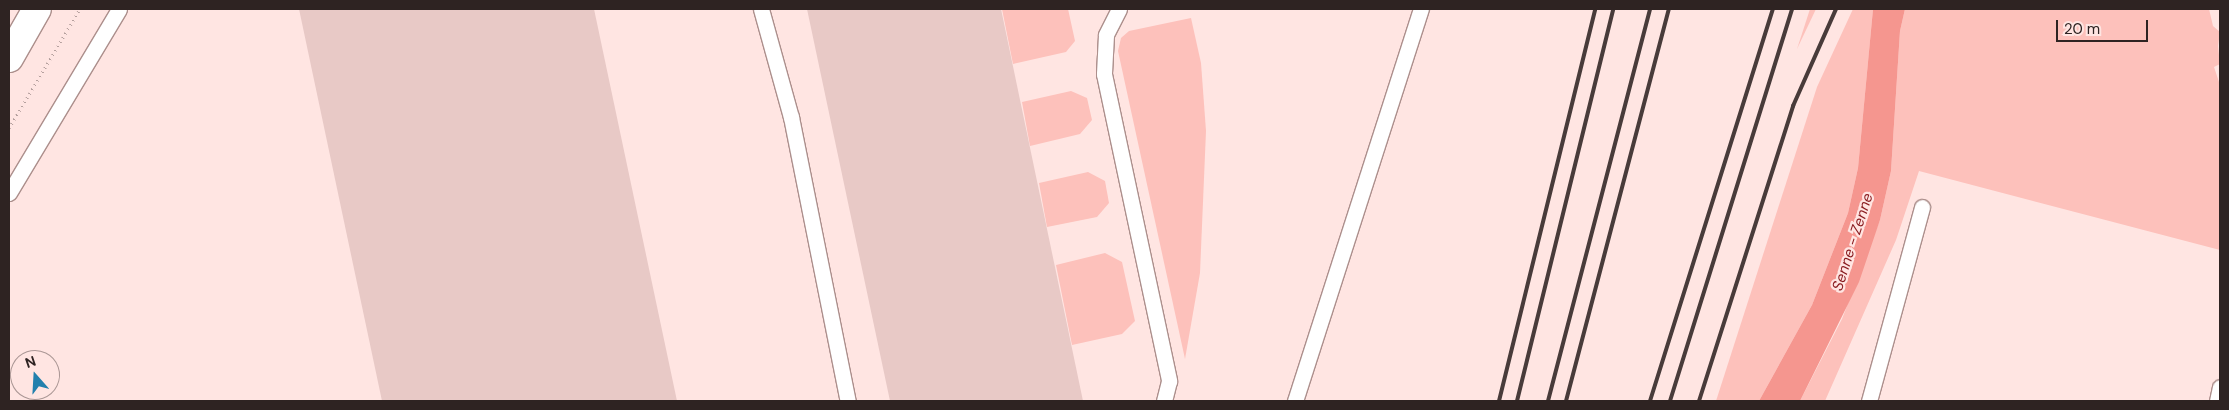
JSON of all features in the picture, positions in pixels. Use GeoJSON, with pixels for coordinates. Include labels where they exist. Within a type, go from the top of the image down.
{"type":"FeatureCollection","features":[{"type":"Feature","properties":{"kind":"main road"},"geometry":{"type":"LineString","coordinates":[[9,58],[37,9]]}},
{"type":"Feature","properties":{"kind":"lane"},"geometry":{"type":"LineString","coordinates":[[9,193],[119,9]]}},
{"type":"Feature","properties":{"kind":"lane"},"geometry":{"type":"LineString","coordinates":[[761,9],[791,117],[848,401]]}},
{"type":"Feature","properties":{"kind":"lane"},"geometry":{"type":"LineString","coordinates":[[1119,9],[1106,35],[1104,74],[1170,381],[1164,401]]}},
{"type":"Feature","properties":{"kind":"lane"},"geometry":{"type":"LineString","coordinates":[[1295,401],[1421,9]]}},
{"type":"Feature","properties":{"kind":"lane"},"geometry":{"type":"LineString","coordinates":[[1869,401],[1922,206]]}},
{"type":"Feature","properties":{"kind":"lane"},"geometry":{"type":"LineString","coordinates":[[2217,401],[2220,388]]}},
{"type":"Feature","properties":{"kind":"path"},"geometry":{"type":"LineString","coordinates":[[9,128],[80,9]]}},
{"type":"Feature","properties":{"kind":"shaded area"},"geometry":{"type":"Polygon","coordinates":[[[1002,9],[1068,9],[1075,41],[1066,52],[1013,64],[1002,9]]]}},
{"type":"Feature","properties":{"kind":"shaded area"},"geometry":{"type":"Polygon","coordinates":[[[1810,9],[1816,9],[1797,49],[1810,9]]]}},
{"type":"Feature","properties":{"kind":"shaded area"},"geometry":{"type":"Polygon","coordinates":[[[1853,9],[1873,9],[1858,168],[1848,213],[1812,305],[1759,401],[1716,401],[1817,87],[1853,9]]]}},
{"type":"Feature","properties":{"kind":"shaded area"},"geometry":{"type":"Polygon","coordinates":[[[1905,9],[2209,9],[2213,26],[2220,32],[2218,46],[2220,64],[2214,67],[2220,85],[2220,250],[1919,171],[1896,240],[1825,401],[1800,401],[1842,319],[1880,220],[1891,171],[1900,31],[1905,9]]]}},
{"type":"Feature","properties":{"kind":"shaded area"},"geometry":{"type":"Polygon","coordinates":[[[1191,18],[1201,63],[1206,131],[1200,273],[1185,359],[1118,51],[1121,38],[1129,31],[1191,18]]]}},
{"type":"Feature","properties":{"kind":"shaded area"},"geometry":{"type":"Polygon","coordinates":[[[1071,91],[1087,98],[1092,120],[1080,134],[1030,146],[1022,102],[1071,91]]]}},
{"type":"Feature","properties":{"kind":"shaded area"},"geometry":{"type":"Polygon","coordinates":[[[1088,172],[1105,181],[1109,203],[1097,217],[1047,227],[1039,183],[1088,172]]]}},
{"type":"Feature","properties":{"kind":"shaded area"},"geometry":{"type":"Polygon","coordinates":[[[1105,253],[1122,262],[1135,321],[1122,334],[1072,345],[1056,265],[1105,253]]]}},
{"type":"Feature","properties":{"kind":"water","name":"Senne - Zenne"},"geometry":{"type":"Polygon","coordinates":[[[1873,9],[1905,9],[1900,31],[1891,171],[1880,220],[1859,282],[1800,401],[1759,401],[1812,305],[1848,213],[1858,168],[1873,9]]]}},
{"type":"Feature","properties":{"kind":"building"},"geometry":{"type":"Polygon","coordinates":[[[299,9],[594,9],[677,401],[382,401],[299,9]]]}},
{"type":"Feature","properties":{"kind":"building"},"geometry":{"type":"Polygon","coordinates":[[[807,9],[1001,9],[1083,401],[890,401],[807,9]]]}},
{"type":"Feature","properties":{"kind":"railway"},"geometry":{"type":"LineString","coordinates":[[1499,401],[1595,9]]}},
{"type":"Feature","properties":{"kind":"railway"},"geometry":{"type":"LineString","coordinates":[[1517,401],[1613,9]]}},
{"type":"Feature","properties":{"kind":"railway"},"geometry":{"type":"LineString","coordinates":[[1548,401],[1650,9]]}},
{"type":"Feature","properties":{"kind":"railway"},"geometry":{"type":"LineString","coordinates":[[1566,401],[1669,9]]}},
{"type":"Feature","properties":{"kind":"railway"},"geometry":{"type":"LineString","coordinates":[[1650,401],[1773,9]]}},
{"type":"Feature","properties":{"kind":"railway"},"geometry":{"type":"LineString","coordinates":[[1670,401],[1792,9]]}},
{"type":"Feature","properties":{"kind":"railway"},"geometry":{"type":"LineString","coordinates":[[1699,401],[1793,106],[1836,9]]}}]}
